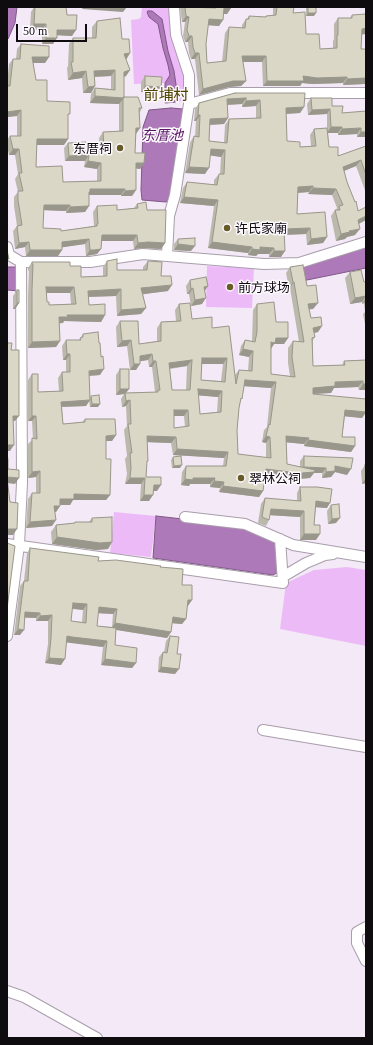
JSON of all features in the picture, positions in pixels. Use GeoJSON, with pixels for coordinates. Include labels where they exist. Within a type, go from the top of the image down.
{"type":"FeatureCollection","features":[{"type":"Feature","properties":{"kind":"street"},"geometry":{"type":"LineString","coordinates":[[167,256],[169,216],[175,195],[189,104],[189,75],[176,35],[174,7]]}},
{"type":"Feature","properties":{"kind":"street"},"geometry":{"type":"LineString","coordinates":[[189,104],[230,93],[366,93]]}},
{"type":"Feature","properties":{"kind":"street"},"geometry":{"type":"LineString","coordinates":[[7,246],[9,255],[21,262],[90,262],[144,254],[264,264],[299,263],[366,242]]}},
{"type":"Feature","properties":{"kind":"street"},"geometry":{"type":"LineString","coordinates":[[7,636],[19,545],[22,483],[21,262]]}},
{"type":"Feature","properties":{"kind":"street"},"geometry":{"type":"LineString","coordinates":[[185,517],[245,524],[293,545],[366,556]]}},
{"type":"Feature","properties":{"kind":"street"},"geometry":{"type":"LineString","coordinates":[[7,544],[283,583],[280,539]]}},
{"type":"Feature","properties":{"kind":"street"},"geometry":{"type":"LineString","coordinates":[[284,576],[306,562],[325,555],[344,553]]}},
{"type":"Feature","properties":{"kind":"street"},"geometry":{"type":"LineString","coordinates":[[263,730],[366,747]]}},
{"type":"Feature","properties":{"kind":"street"},"geometry":{"type":"LineString","coordinates":[[366,927],[357,932],[357,943],[366,961]]}},
{"type":"Feature","properties":{"kind":"street"},"geometry":{"type":"LineString","coordinates":[[7,991],[24,997],[97,1038]]}},
{"type":"Feature","properties":{"kind":"shaded area"},"geometry":{"type":"Polygon","coordinates":[[[142,7],[169,7],[171,27],[178,58],[185,78],[187,101],[165,103],[165,83],[134,84],[131,20],[139,19],[141,17],[142,7]]]}},
{"type":"Feature","properties":{"kind":"shaded area","name":"前方球场"},"geometry":{"type":"Polygon","coordinates":[[[207,266],[254,268],[252,308],[206,307],[207,266]]]}},
{"type":"Feature","properties":{"kind":"shaded area"},"geometry":{"type":"Polygon","coordinates":[[[114,512],[156,516],[151,557],[110,553],[114,512]]]}},
{"type":"Feature","properties":{"kind":"shaded area"},"geometry":{"type":"Polygon","coordinates":[[[347,567],[366,570],[366,646],[280,629],[286,583],[314,570],[347,567]]]}},
{"type":"Feature","properties":{"kind":"water"},"geometry":{"type":"Polygon","coordinates":[[[7,7],[17,7],[15,23],[8,39],[7,39],[7,7]]]}},
{"type":"Feature","properties":{"kind":"water"},"geometry":{"type":"Polygon","coordinates":[[[148,11],[152,11],[162,19],[168,51],[174,71],[177,91],[176,102],[165,103],[165,83],[170,75],[158,24],[149,17],[148,11]]]}},
{"type":"Feature","properties":{"kind":"water","name":"东厝池"},"geometry":{"type":"Polygon","coordinates":[[[171,108],[183,109],[184,117],[170,197],[166,202],[142,200],[143,127],[149,110],[171,108]]]}},
{"type":"Feature","properties":{"kind":"water"},"geometry":{"type":"Polygon","coordinates":[[[366,247],[366,268],[302,281],[300,266],[366,247]]]}},
{"type":"Feature","properties":{"kind":"water"},"geometry":{"type":"Polygon","coordinates":[[[7,267],[19,267],[20,291],[7,290],[7,267]]]}},
{"type":"Feature","properties":{"kind":"water"},"geometry":{"type":"Polygon","coordinates":[[[156,516],[245,526],[276,541],[280,571],[273,575],[153,558],[156,516]]]}},
{"type":"Feature","properties":{"kind":"building"},"geometry":{"type":"Polygon","coordinates":[[[35,7],[66,7],[67,15],[77,15],[76,30],[57,30],[57,38],[46,38],[46,24],[34,24],[35,7]]]}},
{"type":"Feature","properties":{"kind":"building"},"geometry":{"type":"Polygon","coordinates":[[[185,7],[231,7],[224,8],[223,20],[209,19],[206,44],[207,63],[226,61],[229,27],[245,28],[246,19],[249,19],[249,16],[266,17],[276,15],[277,7],[294,7],[293,13],[305,12],[306,34],[319,34],[320,49],[337,48],[338,18],[352,18],[352,15],[366,14],[366,28],[362,29],[361,49],[366,49],[366,78],[347,79],[347,77],[317,78],[303,76],[304,81],[267,81],[266,56],[242,56],[246,81],[233,81],[203,89],[199,53],[195,53],[192,36],[189,36],[187,30],[189,17],[186,16],[185,7]]]}},
{"type":"Feature","properties":{"kind":"building"},"geometry":{"type":"Polygon","coordinates":[[[308,7],[316,7],[316,13],[308,13],[308,7]]]}},
{"type":"Feature","properties":{"kind":"building"},"geometry":{"type":"Polygon","coordinates":[[[120,18],[122,39],[129,39],[130,53],[124,54],[130,70],[124,72],[124,98],[95,96],[95,88],[115,90],[115,70],[94,71],[95,86],[88,87],[86,71],[73,73],[71,62],[73,62],[73,38],[96,38],[97,21],[120,18]]]}},
{"type":"Feature","properties":{"kind":"building"},"geometry":{"type":"Polygon","coordinates":[[[21,44],[49,46],[49,57],[32,57],[36,80],[47,80],[47,101],[70,102],[70,114],[68,114],[68,139],[37,139],[36,167],[62,166],[63,182],[101,181],[101,163],[88,161],[89,155],[69,156],[68,143],[86,142],[86,146],[104,149],[103,132],[123,131],[123,97],[138,97],[142,108],[139,108],[140,128],[136,128],[135,153],[145,153],[144,163],[136,163],[136,190],[125,191],[125,189],[90,189],[89,206],[70,207],[70,205],[44,205],[43,228],[61,229],[61,231],[97,226],[97,206],[117,205],[117,210],[138,208],[137,204],[146,202],[147,210],[166,210],[165,243],[138,243],[137,235],[102,235],[101,249],[94,250],[90,250],[89,239],[62,242],[62,250],[30,250],[29,242],[19,243],[17,226],[22,225],[18,191],[23,191],[19,173],[22,173],[19,149],[13,149],[10,136],[21,136],[21,110],[7,112],[7,86],[10,86],[13,59],[20,59],[21,44]]]}},
{"type":"Feature","properties":{"kind":"building"},"geometry":{"type":"Polygon","coordinates":[[[145,76],[162,77],[161,87],[145,86],[145,76]]]}},
{"type":"Feature","properties":{"kind":"building"},"geometry":{"type":"Polygon","coordinates":[[[235,93],[305,93],[304,107],[286,108],[287,141],[300,142],[300,147],[316,146],[314,129],[327,128],[329,147],[338,147],[338,156],[366,146],[366,175],[361,160],[343,167],[347,182],[355,202],[356,201],[358,211],[366,207],[366,216],[358,220],[360,229],[341,234],[335,210],[340,210],[339,206],[343,205],[336,189],[313,188],[313,186],[298,187],[297,214],[325,212],[327,237],[311,239],[310,228],[284,229],[285,251],[274,251],[274,248],[260,247],[260,250],[252,249],[252,247],[212,242],[218,200],[184,197],[187,182],[217,185],[219,174],[224,174],[225,150],[211,149],[209,168],[189,167],[194,136],[199,137],[199,103],[235,93]],[[246,98],[227,99],[228,118],[210,119],[209,141],[227,143],[229,119],[261,118],[260,100],[246,101],[246,98]]]}},
{"type":"Feature","properties":{"kind":"building"},"geometry":{"type":"Polygon","coordinates":[[[311,98],[332,98],[332,106],[343,106],[342,113],[366,111],[366,132],[361,132],[361,128],[342,129],[342,127],[331,127],[330,109],[312,110],[311,98]]]}},
{"type":"Feature","properties":{"kind":"building"},"geometry":{"type":"Polygon","coordinates":[[[195,238],[195,246],[178,244],[178,239],[195,238]]]}},
{"type":"Feature","properties":{"kind":"building"},"geometry":{"type":"Polygon","coordinates":[[[117,259],[117,270],[147,270],[148,261],[162,262],[161,276],[171,276],[172,285],[141,288],[146,308],[121,310],[121,289],[88,291],[89,305],[105,304],[105,315],[67,315],[68,317],[59,317],[60,341],[32,342],[32,262],[70,262],[70,266],[81,266],[81,277],[107,276],[107,261],[117,259]],[[46,287],[47,302],[49,302],[49,305],[76,304],[74,287],[46,287]]]}},
{"type":"Feature","properties":{"kind":"building"},"geometry":{"type":"Polygon","coordinates":[[[303,265],[307,286],[316,285],[318,303],[308,304],[311,318],[321,317],[322,326],[313,328],[315,337],[312,338],[313,366],[345,365],[344,361],[366,360],[366,384],[363,384],[363,381],[335,382],[335,386],[313,388],[313,394],[366,399],[366,412],[345,410],[342,437],[355,437],[355,446],[308,440],[309,438],[286,436],[287,464],[315,470],[314,472],[290,474],[290,472],[266,469],[263,491],[223,486],[224,482],[214,481],[215,478],[193,478],[193,480],[185,479],[186,466],[226,466],[228,452],[177,449],[176,437],[147,436],[148,461],[146,477],[161,477],[161,485],[154,485],[153,495],[144,495],[145,478],[130,478],[130,453],[132,453],[128,424],[131,424],[130,400],[126,401],[125,393],[158,392],[158,390],[160,390],[156,361],[153,361],[152,354],[140,356],[140,364],[134,364],[131,340],[122,341],[120,321],[138,321],[139,344],[161,341],[161,322],[181,321],[179,304],[190,303],[192,319],[212,317],[212,328],[229,326],[236,384],[239,370],[252,371],[253,351],[243,349],[245,340],[255,342],[257,332],[257,304],[274,302],[276,322],[288,322],[288,338],[276,338],[275,343],[271,342],[271,374],[295,377],[292,357],[293,341],[304,342],[290,267],[303,265]],[[202,358],[201,380],[225,382],[227,358],[202,358]],[[192,360],[169,363],[172,390],[190,390],[192,360]],[[245,380],[242,399],[241,398],[237,430],[238,454],[271,458],[270,437],[266,436],[269,424],[270,425],[276,382],[245,380]],[[198,389],[200,414],[221,412],[222,391],[198,389]],[[174,410],[174,428],[189,426],[188,410],[174,410]]]}},
{"type":"Feature","properties":{"kind":"building"},"geometry":{"type":"Polygon","coordinates":[[[361,270],[364,282],[366,282],[366,296],[355,298],[350,272],[361,270]]]}},
{"type":"Feature","properties":{"kind":"building"},"geometry":{"type":"Polygon","coordinates":[[[206,277],[208,286],[204,287],[206,298],[195,300],[193,288],[191,289],[190,280],[206,277]]]}},
{"type":"Feature","properties":{"kind":"building"},"geometry":{"type":"Polygon","coordinates":[[[17,290],[19,290],[19,303],[17,303],[17,290]]]}},
{"type":"Feature","properties":{"kind":"building"},"geometry":{"type":"Polygon","coordinates":[[[98,332],[104,369],[89,371],[90,400],[61,402],[63,424],[85,422],[85,419],[115,419],[116,435],[106,436],[106,459],[111,459],[110,495],[74,494],[74,499],[60,499],[60,506],[54,506],[56,520],[30,522],[32,493],[40,493],[40,471],[32,472],[32,438],[37,439],[36,416],[32,416],[32,374],[38,374],[38,392],[63,391],[62,372],[70,372],[70,354],[67,354],[66,340],[81,340],[80,338],[83,337],[83,334],[98,332]]]}},
{"type":"Feature","properties":{"kind":"building"},"geometry":{"type":"Polygon","coordinates":[[[7,343],[12,343],[11,350],[19,350],[19,416],[13,416],[14,445],[7,445],[7,343]]]}},
{"type":"Feature","properties":{"kind":"building"},"geometry":{"type":"Polygon","coordinates":[[[120,369],[129,369],[129,389],[120,389],[120,369]]]}},
{"type":"Feature","properties":{"kind":"building"},"geometry":{"type":"Polygon","coordinates":[[[99,395],[100,404],[92,404],[91,396],[99,395]]]}},
{"type":"Feature","properties":{"kind":"building"},"geometry":{"type":"Polygon","coordinates":[[[7,453],[8,469],[19,470],[19,478],[7,477],[7,453]]]}},
{"type":"Feature","properties":{"kind":"building"},"geometry":{"type":"Polygon","coordinates":[[[181,456],[182,465],[174,466],[173,457],[181,456]]]}},
{"type":"Feature","properties":{"kind":"building"},"geometry":{"type":"Polygon","coordinates":[[[304,456],[353,458],[351,469],[335,466],[335,471],[326,472],[326,468],[304,467],[304,456]]]}},
{"type":"Feature","properties":{"kind":"building"},"geometry":{"type":"Polygon","coordinates":[[[7,478],[10,502],[18,503],[17,529],[7,529],[7,478]]]}},
{"type":"Feature","properties":{"kind":"building"},"geometry":{"type":"Polygon","coordinates":[[[300,487],[332,489],[330,503],[316,501],[314,525],[320,525],[320,534],[304,534],[304,511],[271,509],[269,520],[262,517],[265,498],[301,501],[300,487]]]}},
{"type":"Feature","properties":{"kind":"building"},"geometry":{"type":"Polygon","coordinates":[[[339,504],[340,518],[332,519],[331,505],[339,504]]]}},
{"type":"Feature","properties":{"kind":"building"},"geometry":{"type":"Polygon","coordinates":[[[112,517],[112,542],[100,543],[57,537],[56,525],[75,522],[92,522],[92,518],[112,517]]]}},
{"type":"Feature","properties":{"kind":"building"},"geometry":{"type":"Polygon","coordinates":[[[7,543],[15,546],[7,609],[7,543]]]}},
{"type":"Feature","properties":{"kind":"building"},"geometry":{"type":"Polygon","coordinates":[[[30,548],[99,557],[98,561],[116,560],[183,569],[182,585],[192,585],[192,600],[188,600],[186,619],[173,617],[171,632],[115,623],[117,609],[99,607],[97,626],[116,628],[115,645],[137,648],[136,663],[105,659],[107,641],[67,636],[65,659],[49,658],[52,615],[40,616],[40,613],[25,612],[24,630],[18,629],[24,581],[28,581],[30,548]],[[73,603],[71,621],[86,623],[87,604],[73,603]]]}},
{"type":"Feature","properties":{"kind":"building"},"geometry":{"type":"Polygon","coordinates":[[[170,636],[179,637],[177,654],[181,654],[179,669],[161,667],[163,652],[167,653],[170,636]]]}},
{"type":"Feature","properties":{"kind":"place","name":"东厝祠"},"geometry":{"type":"Point","coordinates":[120,148]}},
{"type":"Feature","properties":{"kind":"place","name":"许氏家廟"},"geometry":{"type":"Point","coordinates":[227,228]}},
{"type":"Feature","properties":{"kind":"place","name":"前方球场"},"geometry":{"type":"Point","coordinates":[230,287]}},
{"type":"Feature","properties":{"kind":"place","name":"翠林公祠"},"geometry":{"type":"Point","coordinates":[241,478]}},
{"type":"Feature","properties":{"kind":"district","name":"前埔村"},"geometry":{"type":"Point","coordinates":[166,94]}}]}
